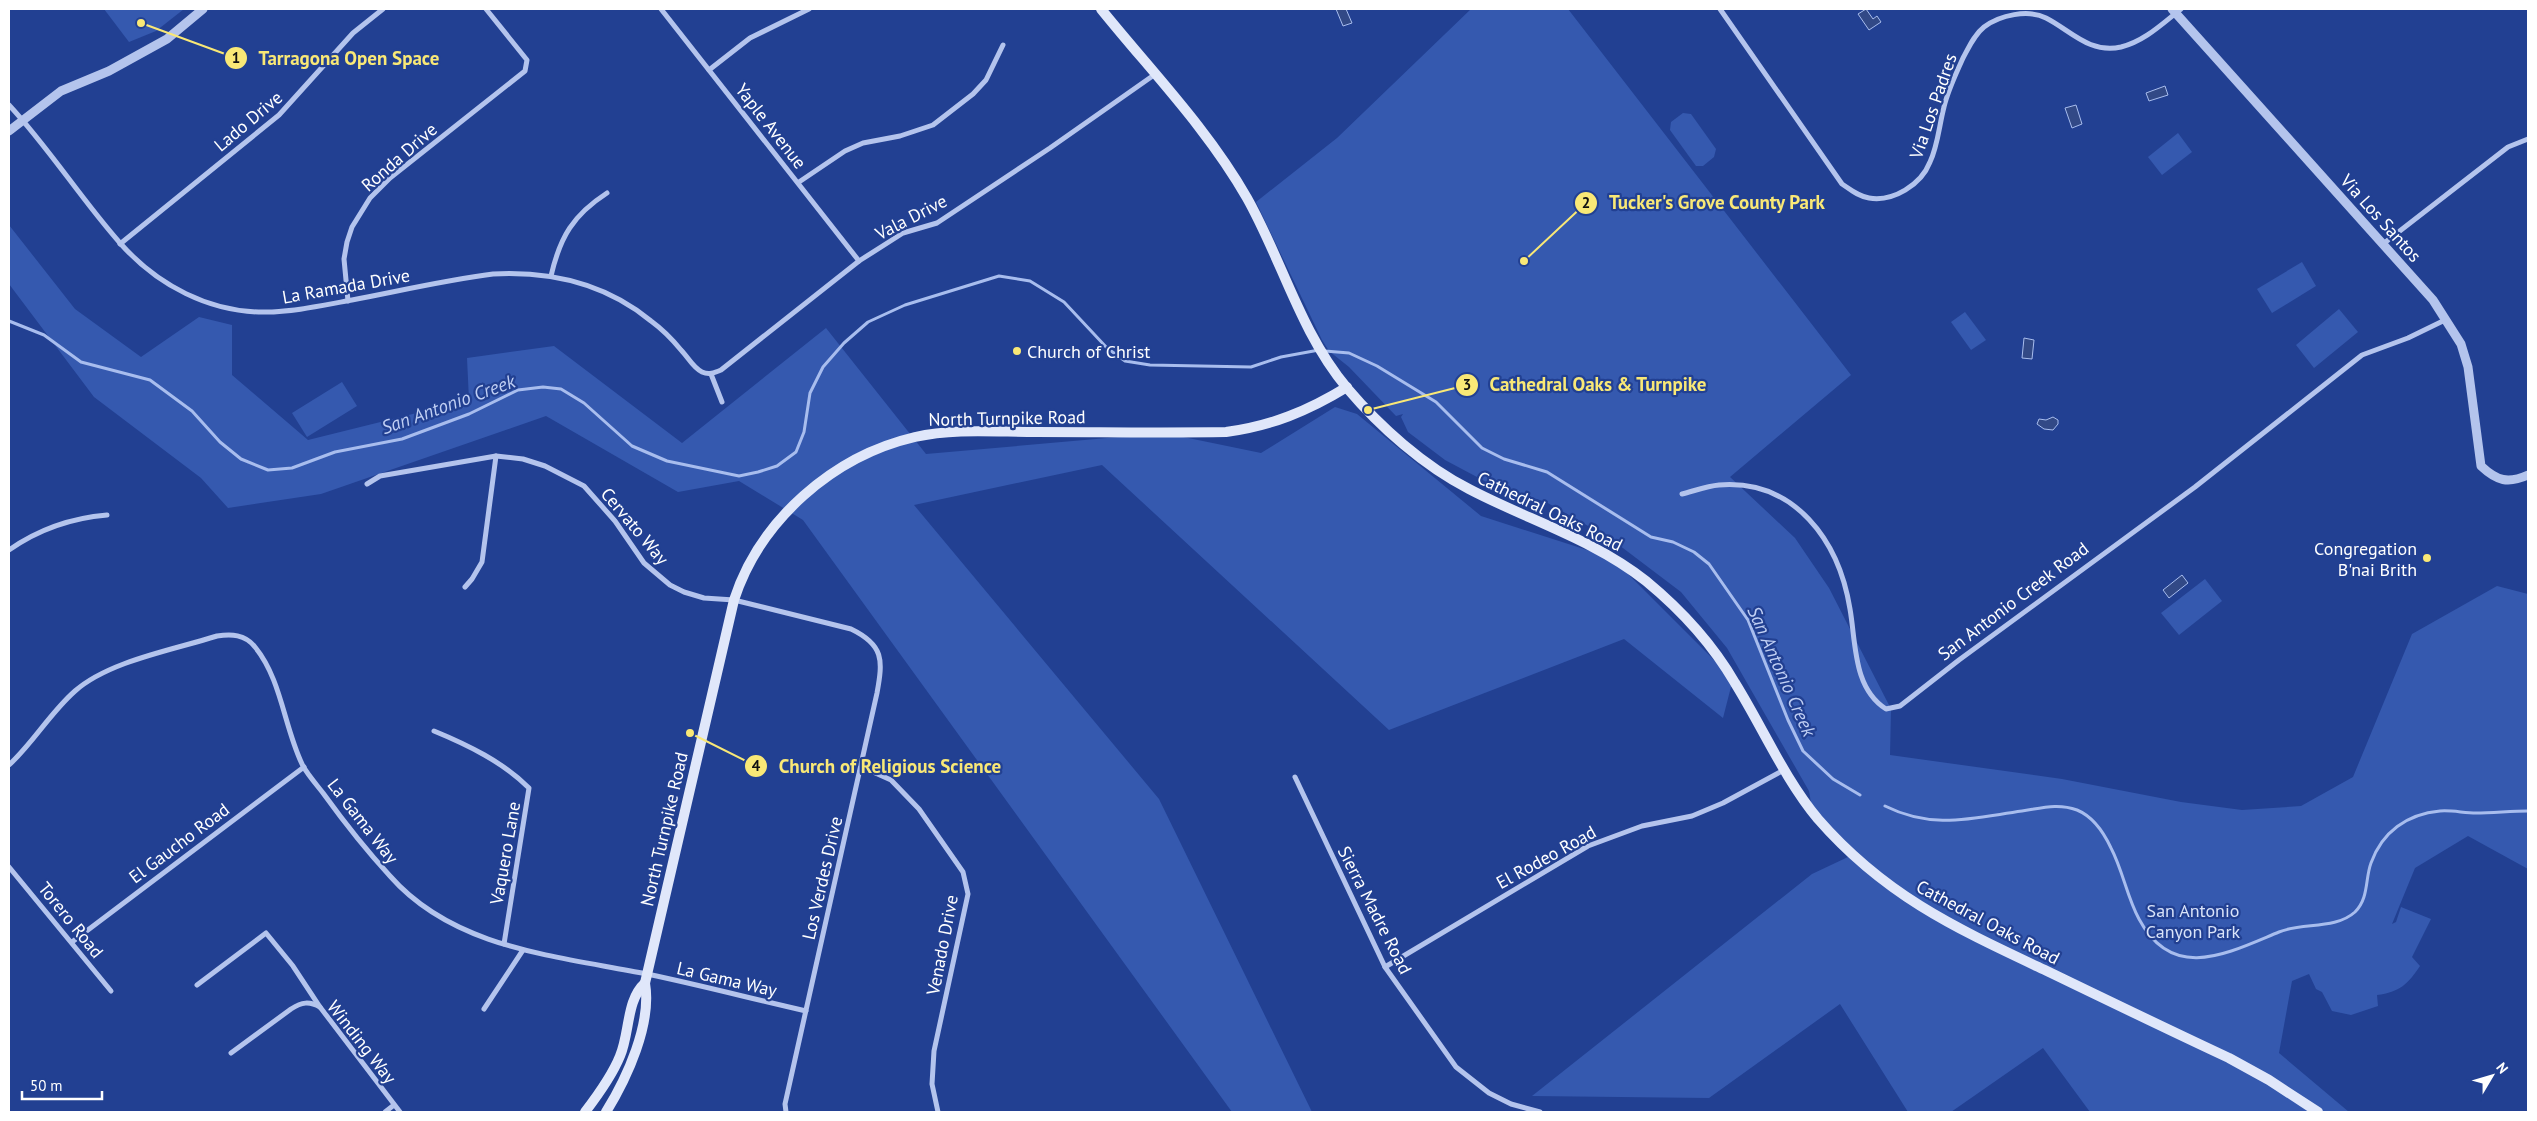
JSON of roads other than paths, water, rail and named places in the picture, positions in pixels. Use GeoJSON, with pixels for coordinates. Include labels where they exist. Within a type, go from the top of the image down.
{"type":"FeatureCollection","features":[{"type":"Feature","properties":{"kind":"main road","name":"Cathedral Oaks Road"},"geometry":{"type":"LineString","coordinates":[[1100,9],[1154,75],[1198,124],[1220,154],[1247,198],[1306,325],[1347,387],[1414,454],[1431,466],[1473,491],[1561,530],[1604,553],[1640,577],[1673,605],[1733,679],[1784,770],[1816,816],[1852,855],[1885,883],[1923,909],[1967,933],[2228,1058],[2269,1080],[2318,1112]]}},
{"type":"Feature","properties":{"kind":"main road","name":"North Turnpike Road"},"geometry":{"type":"LineString","coordinates":[[606,1112],[633,1060],[641,1031],[647,994],[646,979],[739,583],[762,542],[786,513],[810,490],[834,472],[884,446],[924,435],[963,431],[1226,432],[1255,428],[1300,413],[1347,387]]}},
{"type":"Feature","properties":{"kind":"main road","name":"North Turnpike Road"},"geometry":{"type":"LineString","coordinates":[[585,1112],[621,1055],[636,991],[646,979]]}},
{"type":"Feature","properties":{"kind":"street"},"geometry":{"type":"LineString","coordinates":[[9,131],[22,119],[61,91],[109,71],[167,39],[203,9]]}},
{"type":"Feature","properties":{"kind":"street","name":"Lado Drive"},"geometry":{"type":"LineString","coordinates":[[120,244],[279,115],[353,32],[383,9]]}},
{"type":"Feature","properties":{"kind":"street","name":"Ronda Drive"},"geometry":{"type":"LineString","coordinates":[[348,301],[344,259],[347,242],[352,226],[370,198],[390,178],[525,71],[528,66],[528,60],[486,9]]}},
{"type":"Feature","properties":{"kind":"street","name":"Yaple Avenue"},"geometry":{"type":"LineString","coordinates":[[661,9],[859,261]]}},
{"type":"Feature","properties":{"kind":"street"},"geometry":{"type":"LineString","coordinates":[[709,70],[750,38],[810,9]]}},
{"type":"Feature","properties":{"kind":"street","name":"Via Los Padres"},"geometry":{"type":"LineString","coordinates":[[1720,9],[1842,184],[1854,193],[1869,198],[1884,198],[1901,192],[1918,181],[1930,164],[1953,79],[1971,41],[1984,27],[2001,17],[2020,14],[2040,16],[2081,41],[2119,48],[2134,43],[2150,34],[2177,10]]}},
{"type":"Feature","properties":{"kind":"street","name":"Via Los Santos"},"geometry":{"type":"LineString","coordinates":[[2177,10],[2433,300],[2461,344],[2468,367],[2481,466],[2501,480],[2510,481],[2528,474]]}},
{"type":"Feature","properties":{"kind":"street"},"geometry":{"type":"LineString","coordinates":[[798,182],[844,151],[863,143],[900,136],[933,125],[974,94],[986,80],[1003,45]]}},
{"type":"Feature","properties":{"kind":"street","name":"Vala Drive"},"geometry":{"type":"LineString","coordinates":[[711,374],[721,370],[859,261],[903,233],[937,222],[1058,143],[1154,75]]}},
{"type":"Feature","properties":{"kind":"street","name":"La Ramada Drive"},"geometry":{"type":"LineString","coordinates":[[9,105],[120,244],[166,284],[213,304],[265,312],[348,301],[493,274],[515,273],[551,276],[591,287],[637,310],[665,333],[697,368],[711,374]]}},
{"type":"Feature","properties":{"kind":"street"},"geometry":{"type":"LineString","coordinates":[[2383,244],[2508,146],[2528,139]]}},
{"type":"Feature","properties":{"kind":"street"},"geometry":{"type":"LineString","coordinates":[[551,276],[562,240],[574,219],[591,203],[607,193]]}},
{"type":"Feature","properties":{"kind":"street","name":"San Antonio Creek Road"},"geometry":{"type":"LineString","coordinates":[[1682,494],[1718,485],[1751,486],[1777,496],[1796,507],[1812,521],[1825,536],[1844,580],[1859,671],[1869,691],[1881,706],[1886,709],[1900,706],[1959,660],[2194,487],[2362,356],[2408,338],[2445,320]]}},
{"type":"Feature","properties":{"kind":"street"},"geometry":{"type":"LineString","coordinates":[[711,374],[722,402]]}},
{"type":"Feature","properties":{"kind":"street"},"geometry":{"type":"LineString","coordinates":[[465,587],[482,562],[496,456]]}},
{"type":"Feature","properties":{"kind":"street","name":"Cervato Way"},"geometry":{"type":"LineString","coordinates":[[368,484],[380,476],[496,456],[545,466],[584,486],[614,521],[644,563],[670,585],[684,592],[704,598],[734,600],[851,629],[866,636],[878,649]]}},
{"type":"Feature","properties":{"kind":"street"},"geometry":{"type":"LineString","coordinates":[[9,550],[24,539],[50,527],[85,517],[107,515]]}},
{"type":"Feature","properties":{"kind":"street","name":"La Gama Way"},"geometry":{"type":"LineString","coordinates":[[9,765],[74,692],[90,679],[110,669],[231,634],[244,638],[254,646],[270,672],[291,738],[304,767],[340,817],[391,878],[429,910],[464,931],[523,950],[646,979],[806,1011]]}},
{"type":"Feature","properties":{"kind":"street","name":"Los Verdes Drive"},"geometry":{"type":"LineString","coordinates":[[786,1112],[785,1104],[862,767],[881,670],[878,649]]}},
{"type":"Feature","properties":{"kind":"street","name":"Vaquero Lane"},"geometry":{"type":"LineString","coordinates":[[434,731],[472,747],[521,780],[529,788],[504,944]]}},
{"type":"Feature","properties":{"kind":"street","name":"El Gaucho Road"},"geometry":{"type":"LineString","coordinates":[[72,942],[304,767]]}},
{"type":"Feature","properties":{"kind":"street","name":"Venado Drive"},"geometry":{"type":"LineString","coordinates":[[862,767],[891,780],[918,809],[957,862],[967,882],[968,894],[934,1051],[932,1084],[938,1112]]}},
{"type":"Feature","properties":{"kind":"street","name":"El Rodeo Road"},"geometry":{"type":"LineString","coordinates":[[1385,967],[1588,846],[1642,826],[1692,816],[1723,803],[1784,770]]}},
{"type":"Feature","properties":{"kind":"street","name":"Sierra Madre Road"},"geometry":{"type":"LineString","coordinates":[[1295,777],[1385,967],[1456,1066],[1470,1080],[1488,1093],[1512,1104],[1540,1112]]}},
{"type":"Feature","properties":{"kind":"street","name":"Torero Road"},"geometry":{"type":"LineString","coordinates":[[9,867],[111,991]]}},
{"type":"Feature","properties":{"kind":"street"},"geometry":{"type":"LineString","coordinates":[[197,985],[266,933],[293,966],[320,1007]]}},
{"type":"Feature","properties":{"kind":"street"},"geometry":{"type":"LineString","coordinates":[[484,1009],[523,950]]}},
{"type":"Feature","properties":{"kind":"street","name":"Winding Way"},"geometry":{"type":"LineString","coordinates":[[231,1054],[301,1003],[312,1003],[320,1007],[400,1112]]}},
{"type":"Feature","properties":{"kind":"street","name":"Winding Way"},"geometry":{"type":"LineString","coordinates":[[386,1112],[394,1106]]}},
{"type":"Feature","properties":{"kind":"waterway","name":"San Antonio Creek"},"geometry":{"type":"LineString","coordinates":[[9,321],[44,335],[81,362],[150,380],[192,411],[220,442],[241,459],[268,470],[292,468],[335,452],[402,439],[469,414],[518,390],[543,387],[561,389],[584,403],[632,446],[667,461],[739,476],[758,472],[777,466],[796,452],[804,432],[810,393],[823,367],[844,343],[868,322],[905,305],[999,276],[1030,281],[1064,302],[1107,348],[1125,361],[1150,365],[1251,367],[1281,357],[1319,350]]}},
{"type":"Feature","properties":{"kind":"waterway","name":"San Antonio Creek"},"geometry":{"type":"LineString","coordinates":[[1325,351],[1349,353],[1377,366],[1436,402],[1482,448],[1504,459],[1547,472],[1651,537],[1673,542],[1694,552],[1709,564],[1748,620],[1788,720],[1803,751],[1833,779],[1860,795]]}},
{"type":"Feature","properties":{"kind":"waterway","name":"San Antonio Creek"},"geometry":{"type":"LineString","coordinates":[[1885,806],[1920,818],[1936,820],[1969,819],[2050,807],[2070,808],[2083,813],[2098,826],[2105,837],[2119,866],[2135,911],[2153,939],[2168,951],[2185,957],[2221,954],[2288,929],[2328,924],[2347,918],[2355,912],[2363,901],[2369,869],[2382,842],[2397,826],[2417,816],[2440,811],[2476,813],[2528,811]]}},
{"type":"Feature","properties":{"kind":"place","name":"Tarragona Open Space"},"geometry":{"type":"Point","coordinates":[141,23]}},
{"type":"Feature","properties":{"kind":"place","name":"Tucker's Grove County Park"},"geometry":{"type":"Point","coordinates":[1524,261]}},
{"type":"Feature","properties":{"kind":"place","name":"Church of Christ"},"geometry":{"type":"Point","coordinates":[1017,351]}},
{"type":"Feature","properties":{"kind":"place","name":"Cathedral Oaks & Turnpike"},"geometry":{"type":"Point","coordinates":[1368,410]}},
{"type":"Feature","properties":{"kind":"place","name":"Congregation B'nai Brith"},"geometry":{"type":"Point","coordinates":[2427,558]}},
{"type":"Feature","properties":{"kind":"place","name":"Church of Religious Science"},"geometry":{"type":"Point","coordinates":[690,733]}},
{"type":"Feature","properties":{"kind":"park label","name":"San Antonio Canyon Park"},"geometry":{"type":"Point","coordinates":[2193,920]}}]}
